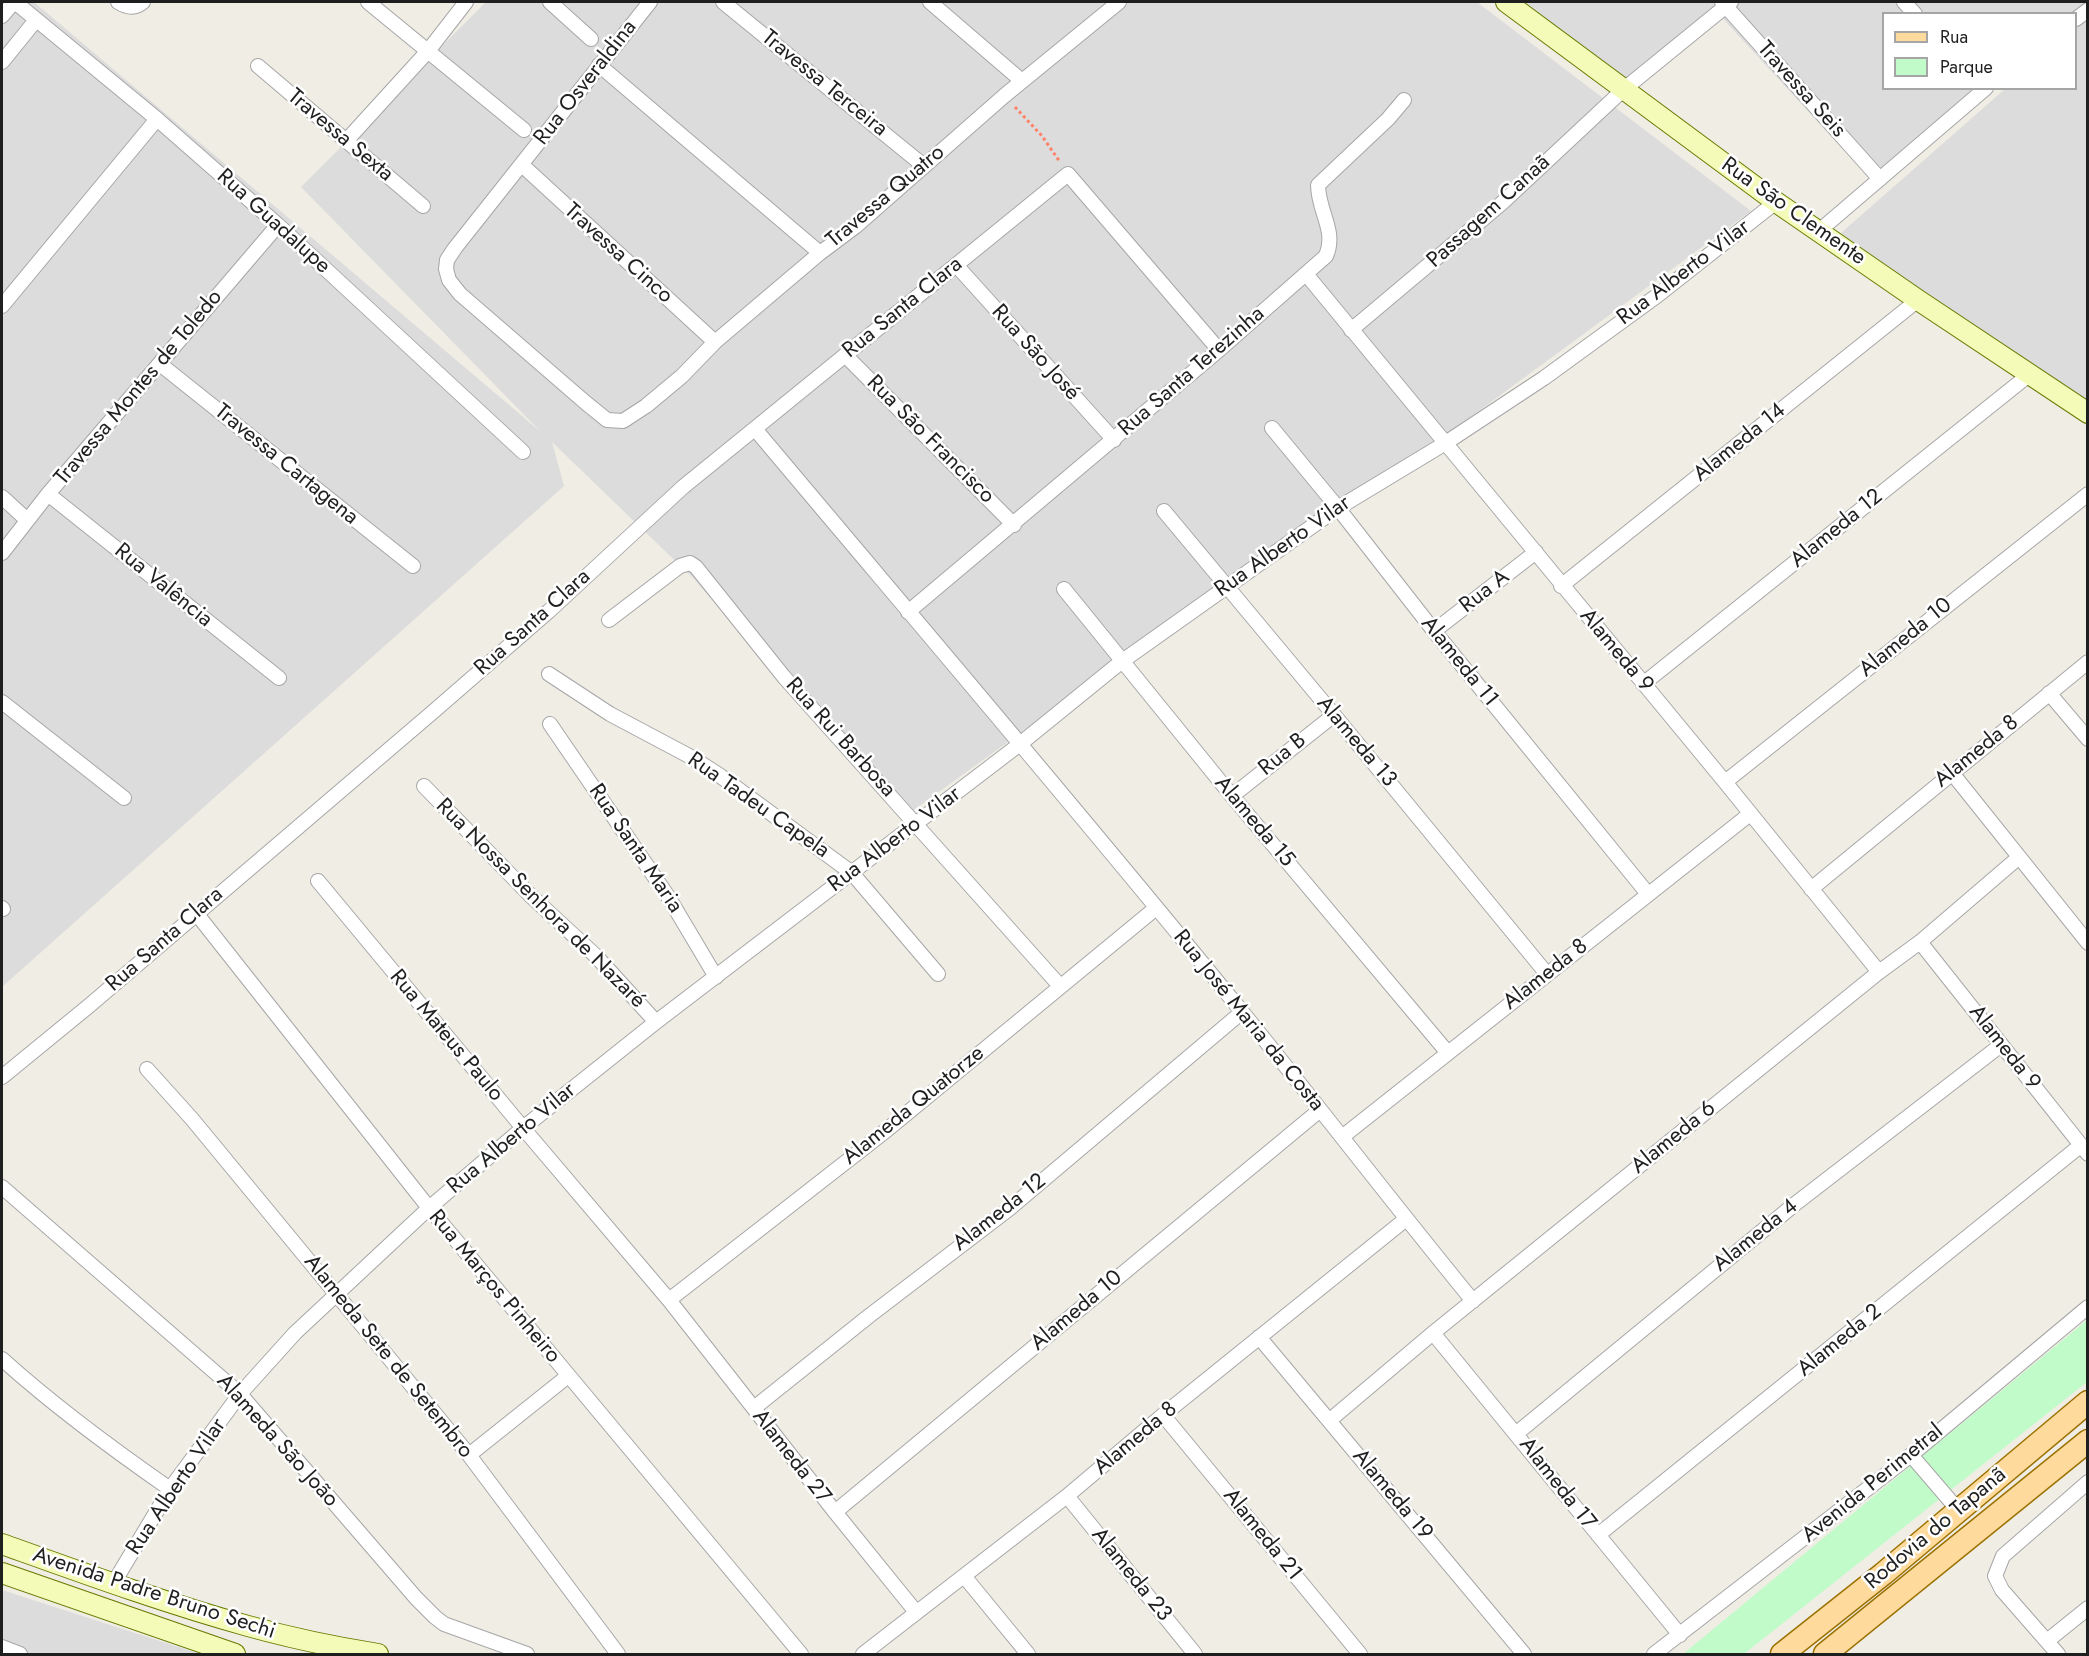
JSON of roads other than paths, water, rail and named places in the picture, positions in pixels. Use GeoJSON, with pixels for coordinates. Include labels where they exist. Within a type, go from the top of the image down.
{"type":"FeatureCollection","features":[{"type":"Feature","properties":{"kind":"main road","name":"Rua São Clemente"},"geometry":{"type":"LineString","coordinates":[[1506,2],[1776,202],[1918,300],[2088,412]]}},
{"type":"Feature","properties":{"kind":"main road","name":"Rodovia do Tapanã"},"geometry":{"type":"LineString","coordinates":[[1782,1654],[1959,1511],[2088,1402]]}},
{"type":"Feature","properties":{"kind":"main road","name":"Rodovia do Tapanã"},"geometry":{"type":"LineString","coordinates":[[1825,1654],[2087,1443]]}},
{"type":"Feature","properties":{"kind":"main road","name":"Avenida Padre Bruno Sechi"},"geometry":{"type":"LineString","coordinates":[[2,1544],[113,1584],[248,1626],[316,1643],[378,1654]]}},
{"type":"Feature","properties":{"kind":"main road","name":"Avenida Padre Bruno Sechi"},"geometry":{"type":"LineString","coordinates":[[2,1573],[236,1654]]}},
{"type":"Feature","properties":{"kind":"street"},"geometry":{"type":"LineString","coordinates":[[2,16],[14,2]]}},
{"type":"Feature","properties":{"kind":"street","name":"Rua Guadalupe"},"geometry":{"type":"LineString","coordinates":[[14,2],[157,119],[278,225],[523,452]]}},
{"type":"Feature","properties":{"kind":"street"},"geometry":{"type":"LineString","coordinates":[[118,2],[131,7],[143,2]]}},
{"type":"Feature","properties":{"kind":"street"},"geometry":{"type":"LineString","coordinates":[[368,2],[524,130]]}},
{"type":"Feature","properties":{"kind":"street"},"geometry":{"type":"LineString","coordinates":[[346,141],[428,51],[466,2]]}},
{"type":"Feature","properties":{"kind":"street"},"geometry":{"type":"LineString","coordinates":[[550,2],[591,39]]}},
{"type":"Feature","properties":{"kind":"street","name":"Rua Osveraldina"},"geometry":{"type":"LineString","coordinates":[[650,2],[464,236],[447,260],[446,268],[449,280],[460,294],[607,420],[623,421],[646,406],[682,376],[715,342]]}},
{"type":"Feature","properties":{"kind":"street","name":"Travessa Terceira"},"geometry":{"type":"LineString","coordinates":[[723,2],[924,166]]}},
{"type":"Feature","properties":{"kind":"street"},"geometry":{"type":"LineString","coordinates":[[930,2],[1022,81]]}},
{"type":"Feature","properties":{"kind":"street","name":"Travessa Quatro"},"geometry":{"type":"LineString","coordinates":[[599,65],[820,253],[856,226],[1004,96],[1119,2]]}},
{"type":"Feature","properties":{"kind":"street"},"geometry":{"type":"LineString","coordinates":[[2080,2],[2088,10]]}},
{"type":"Feature","properties":{"kind":"street","name":"Passagem Canaã"},"geometry":{"type":"LineString","coordinates":[[1351,330],[1502,203],[1623,90],[1727,3]]}},
{"type":"Feature","properties":{"kind":"street","name":"Travessa Seis"},"geometry":{"type":"LineString","coordinates":[[1727,3],[1880,179]]}},
{"type":"Feature","properties":{"kind":"street"},"geometry":{"type":"LineString","coordinates":[[2,62],[36,20]]}},
{"type":"Feature","properties":{"kind":"street","name":"Travessa Sexta"},"geometry":{"type":"LineString","coordinates":[[258,66],[423,206]]}},
{"type":"Feature","properties":{"kind":"street"},"geometry":{"type":"LineString","coordinates":[[1819,231],[1984,90]]}},
{"type":"Feature","properties":{"kind":"street","name":"Rua Santa Terezinha"},"geometry":{"type":"LineString","coordinates":[[909,612],[1220,350],[1326,256],[1331,246],[1330,234],[1320,201],[1318,185],[1374,133],[1404,100]]}},
{"type":"Feature","properties":{"kind":"street"},"geometry":{"type":"LineString","coordinates":[[2,306],[157,119]]}},
{"type":"Feature","properties":{"kind":"street","name":"Travessa Cinco"},"geometry":{"type":"LineString","coordinates":[[522,165],[715,342]]}},
{"type":"Feature","properties":{"kind":"street","name":"Rua Santa Clara"},"geometry":{"type":"LineString","coordinates":[[2,1077],[90,1005],[434,711],[549,611],[683,487],[1068,174],[1220,350]]}},
{"type":"Feature","properties":{"kind":"street","name":"Rua Alberto Vilar"},"geometry":{"type":"LineString","coordinates":[[113,1584],[170,1489],[240,1394],[295,1333],[336,1294],[429,1208],[523,1128],[656,1022],[1020,744],[1121,662],[1338,508],[1444,444],[1544,378],[1776,202]]}},
{"type":"Feature","properties":{"kind":"street","name":"Travessa Montes de Toledo"},"geometry":{"type":"LineString","coordinates":[[2,553],[48,494],[278,225]]}},
{"type":"Feature","properties":{"kind":"street"},"geometry":{"type":"LineString","coordinates":[[715,342],[820,253]]}},
{"type":"Feature","properties":{"kind":"street","name":"Rua São José"},"geometry":{"type":"LineString","coordinates":[[956,265],[1114,440]]}},
{"type":"Feature","properties":{"kind":"street","name":"Alameda 9"},"geometry":{"type":"LineString","coordinates":[[1306,274],[1879,972]]}},
{"type":"Feature","properties":{"kind":"street","name":"Alameda 14"},"geometry":{"type":"LineString","coordinates":[[1562,586],[1918,300]]}},
{"type":"Feature","properties":{"kind":"street","name":"Rua São Francisco"},"geometry":{"type":"LineString","coordinates":[[845,355],[1014,525]]}},
{"type":"Feature","properties":{"kind":"street","name":"Travessa Cartagena"},"geometry":{"type":"LineString","coordinates":[[160,364],[413,566]]}},
{"type":"Feature","properties":{"kind":"street","name":"Alameda 12"},"geometry":{"type":"LineString","coordinates":[[1643,684],[2030,374]]}},
{"type":"Feature","properties":{"kind":"street","name":"Alameda 11"},"geometry":{"type":"LineString","coordinates":[[1272,428],[1648,894]]}},
{"type":"Feature","properties":{"kind":"street"},"geometry":{"type":"LineString","coordinates":[[755,429],[1020,744]]}},
{"type":"Feature","properties":{"kind":"street","name":"Rua Valência"},"geometry":{"type":"LineString","coordinates":[[48,494],[279,678]]}},
{"type":"Feature","properties":{"kind":"street","name":"Alameda 10"},"geometry":{"type":"LineString","coordinates":[[1725,782],[2088,494]]}},
{"type":"Feature","properties":{"kind":"street"},"geometry":{"type":"LineString","coordinates":[[2,497],[27,520]]}},
{"type":"Feature","properties":{"kind":"street","name":"Alameda 13"},"geometry":{"type":"LineString","coordinates":[[1164,511],[1547,974]]}},
{"type":"Feature","properties":{"kind":"street","name":"Rua A"},"geometry":{"type":"LineString","coordinates":[[1434,631],[1536,552]]}},
{"type":"Feature","properties":{"kind":"street","name":"Rua Rui Barbosa"},"geometry":{"type":"LineString","coordinates":[[609,620],[680,566],[690,563],[696,567],[784,677],[1060,986]]}},
{"type":"Feature","properties":{"kind":"street","name":"Alameda 15"},"geometry":{"type":"LineString","coordinates":[[1064,589],[1121,662],[1448,1053]]}},
{"type":"Feature","properties":{"kind":"street","name":"Alameda 8"},"geometry":{"type":"LineString","coordinates":[[1811,889],[2088,662]]}},
{"type":"Feature","properties":{"kind":"street","name":"Rua Tadeu Capela"},"geometry":{"type":"LineString","coordinates":[[549,674],[610,714],[691,757],[719,775],[852,873],[938,974]]}},
{"type":"Feature","properties":{"kind":"street"},"geometry":{"type":"LineString","coordinates":[[2049,693],[2088,739]]}},
{"type":"Feature","properties":{"kind":"street"},"geometry":{"type":"LineString","coordinates":[[2,702],[124,798]]}},
{"type":"Feature","properties":{"kind":"street","name":"Rua B"},"geometry":{"type":"LineString","coordinates":[[1232,796],[1334,715]]}},
{"type":"Feature","properties":{"kind":"street","name":"Rua Santa Maria"},"geometry":{"type":"LineString","coordinates":[[550,724],[669,898],[716,977]]}},
{"type":"Feature","properties":{"kind":"street","name":"Rua José Maria da Costa"},"geometry":{"type":"LineString","coordinates":[[1020,744],[1242,1012],[1473,1301]]}},
{"type":"Feature","properties":{"kind":"street"},"geometry":{"type":"LineString","coordinates":[[1952,772],[2018,858],[2088,943]]}},
{"type":"Feature","properties":{"kind":"street","name":"Rua Nossa Senhora de Nazaré"},"geometry":{"type":"LineString","coordinates":[[424,786],[530,895],[596,956],[656,1022]]}},
{"type":"Feature","properties":{"kind":"street","name":"Alameda 8"},"geometry":{"type":"LineString","coordinates":[[1342,1137],[1750,814]]}},
{"type":"Feature","properties":{"kind":"street","name":"Alameda 6"},"geometry":{"type":"LineString","coordinates":[[1330,1420],[1433,1333],[1879,972],[1920,942],[2018,858]]}},
{"type":"Feature","properties":{"kind":"street","name":"Rua Mateus Paulo"},"geometry":{"type":"LineString","coordinates":[[318,881],[669,1300]]}},
{"type":"Feature","properties":{"kind":"street","name":"Alameda Quatorze"},"geometry":{"type":"LineString","coordinates":[[669,1300],[883,1133],[1156,908]]}},
{"type":"Feature","properties":{"kind":"street","name":"Rua Marços Pinheiro"},"geometry":{"type":"LineString","coordinates":[[196,913],[429,1208],[801,1654]]}},
{"type":"Feature","properties":{"kind":"street","name":"Alameda 9"},"geometry":{"type":"LineString","coordinates":[[1920,942],[2084,1150]]}},
{"type":"Feature","properties":{"kind":"street","name":"Alameda 12"},"geometry":{"type":"LineString","coordinates":[[754,1408],[868,1316],[1009,1209],[1242,1012]]}},
{"type":"Feature","properties":{"kind":"street","name":"Alameda 4"},"geometry":{"type":"LineString","coordinates":[[1517,1433],[1795,1204],[2001,1045]]}},
{"type":"Feature","properties":{"kind":"street","name":"Alameda Sete de Setembro"},"geometry":{"type":"LineString","coordinates":[[147,1069],[192,1119],[469,1455],[618,1654]]}},
{"type":"Feature","properties":{"kind":"street","name":"Alameda 10"},"geometry":{"type":"LineString","coordinates":[[835,1512],[1320,1110]]}},
{"type":"Feature","properties":{"kind":"street","name":"Alameda 2"},"geometry":{"type":"LineString","coordinates":[[1598,1535],[2084,1150]]}},
{"type":"Feature","properties":{"kind":"street","name":"Alameda São João"},"geometry":{"type":"LineString","coordinates":[[2,1187],[240,1394],[435,1617],[458,1630],[527,1654]]}},
{"type":"Feature","properties":{"kind":"street","name":"Alameda 8"},"geometry":{"type":"LineString","coordinates":[[864,1654],[1068,1496],[1163,1415],[1406,1219]]}},
{"type":"Feature","properties":{"kind":"street","name":"Alameda 27"},"geometry":{"type":"LineString","coordinates":[[669,1300],[916,1612]]}},
{"type":"Feature","properties":{"kind":"street","name":"Avenida Perimetral"},"geometry":{"type":"LineString","coordinates":[[1654,1654],[1911,1455],[2088,1307]]}},
{"type":"Feature","properties":{"kind":"street","name":"Alameda 17"},"geometry":{"type":"LineString","coordinates":[[1433,1333],[1680,1635]]}},
{"type":"Feature","properties":{"kind":"street","name":"Alameda 19"},"geometry":{"type":"LineString","coordinates":[[1259,1337],[1524,1654]]}},
{"type":"Feature","properties":{"kind":"street"},"geometry":{"type":"LineString","coordinates":[[2,1359],[46,1399],[96,1438],[170,1489]]}},
{"type":"Feature","properties":{"kind":"street"},"geometry":{"type":"LineString","coordinates":[[469,1455],[568,1376]]}},
{"type":"Feature","properties":{"kind":"street","name":"Alameda 21"},"geometry":{"type":"LineString","coordinates":[[1163,1415],[1360,1654]]}},
{"type":"Feature","properties":{"kind":"street"},"geometry":{"type":"LineString","coordinates":[[1911,1455],[1959,1511]]}},
{"type":"Feature","properties":{"kind":"street"},"geometry":{"type":"LineString","coordinates":[[2058,1654],[2002,1590],[1995,1576],[2003,1556],[2088,1482]]}},
{"type":"Feature","properties":{"kind":"street","name":"Alameda 23"},"geometry":{"type":"LineString","coordinates":[[1068,1496],[1195,1654]]}},
{"type":"Feature","properties":{"kind":"street"},"geometry":{"type":"LineString","coordinates":[[964,1576],[1028,1654]]}},
{"type":"Feature","properties":{"kind":"street"},"geometry":{"type":"LineString","coordinates":[[2047,1641],[2088,1608]]}},
{"type":"Feature","properties":{"kind":"street"},"geometry":{"type":"LineString","coordinates":[[2,1647],[20,1654]]}}]}
